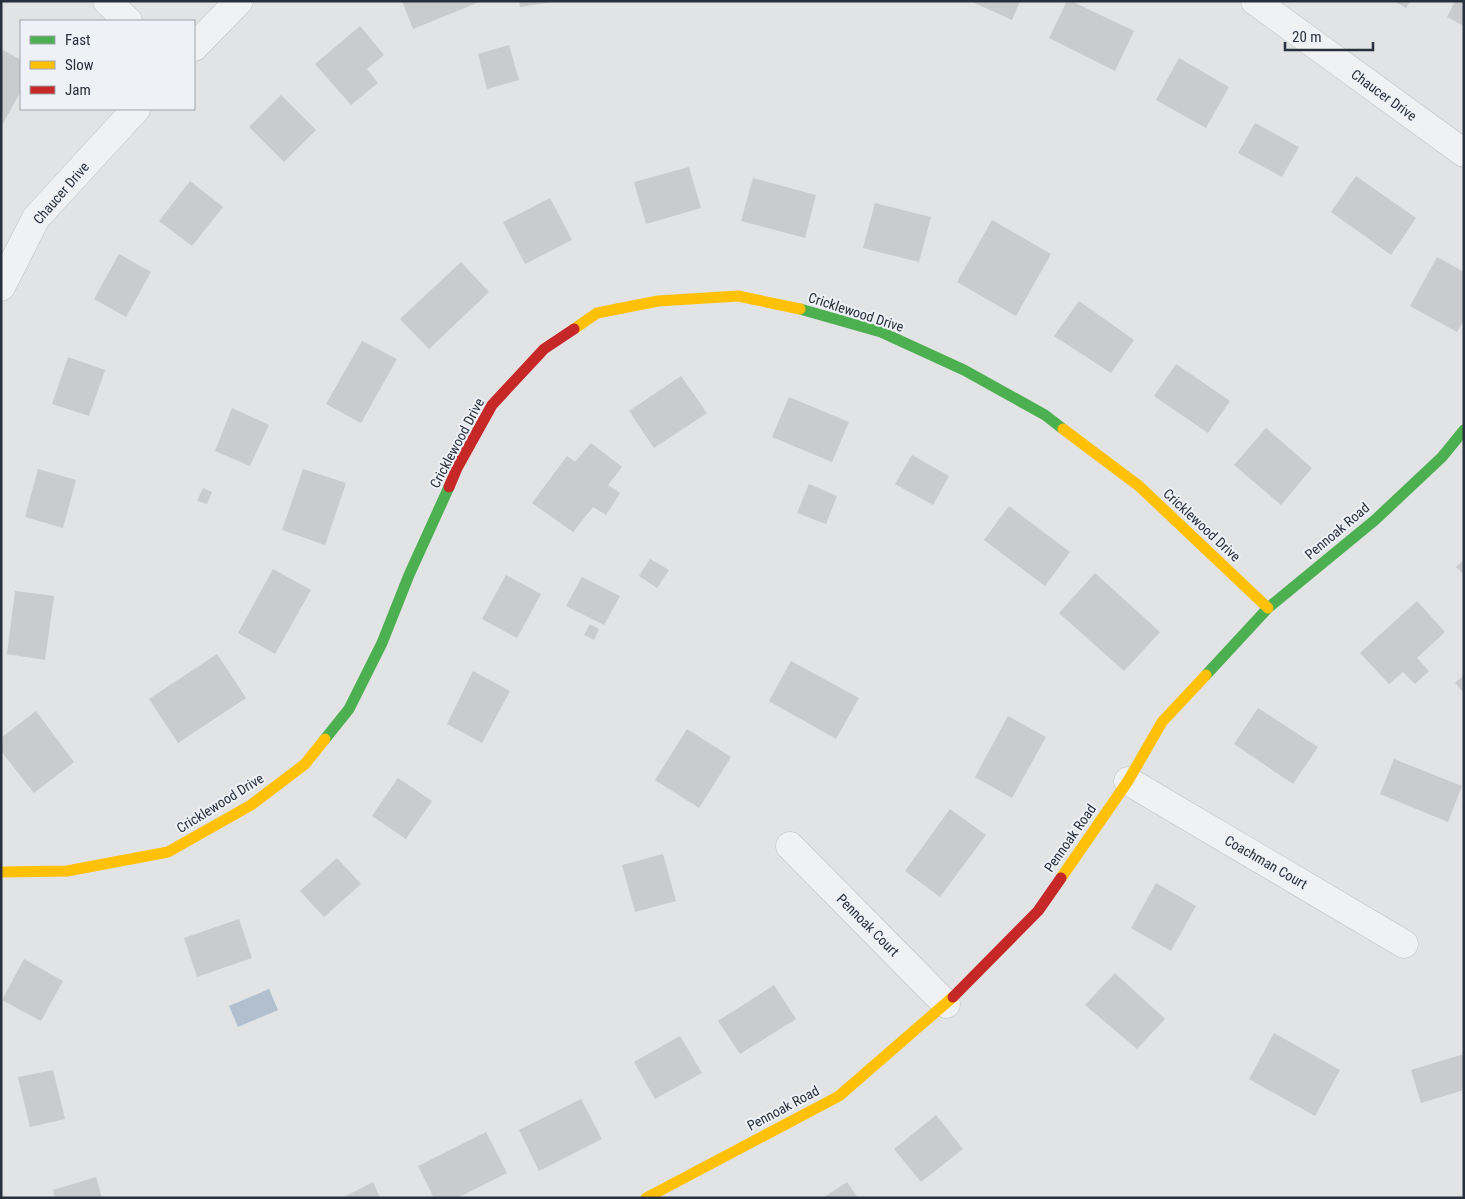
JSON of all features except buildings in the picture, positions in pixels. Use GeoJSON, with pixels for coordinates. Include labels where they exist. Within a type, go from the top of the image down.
{"type":"FeatureCollection","features":[{"type":"Feature","properties":{"kind":"street"},"geometry":{"type":"LineString","coordinates":[[106,1],[127,20]]}},
{"type":"Feature","properties":{"kind":"street"},"geometry":{"type":"LineString","coordinates":[[195,46],[239,1]]}},
{"type":"Feature","properties":{"kind":"street","name":"Chaucer Drive"},"geometry":{"type":"LineString","coordinates":[[1255,1],[1464,153]]}},
{"type":"Feature","properties":{"kind":"street","name":"Chaucer Drive"},"geometry":{"type":"LineString","coordinates":[[1,287],[36,218],[135,110]]}},
{"type":"Feature","properties":{"kind":"street","name":"Cricklewood Drive"},"geometry":{"type":"LineString","coordinates":[[1,872],[68,871],[168,852],[250,805],[305,764],[349,709],[382,643],[409,575],[458,468],[492,405],[544,349],[598,313],[658,301],[738,296],[801,309],[881,332],[964,370],[1045,415],[1139,486],[1268,608]]}},
{"type":"Feature","properties":{"kind":"street","name":"Pennoak Road"},"geometry":{"type":"LineString","coordinates":[[646,1198],[839,1096],[946,1004],[1038,910],[1128,781],[1162,722],[1268,608],[1375,520],[1442,457],[1464,430]]}},
{"type":"Feature","properties":{"kind":"street","name":"Coachman Court"},"geometry":{"type":"LineString","coordinates":[[1128,781],[1404,944]]}},
{"type":"Feature","properties":{"kind":"street","name":"Pennoak Court"},"geometry":{"type":"LineString","coordinates":[[790,846],[946,1004]]}},
{"type":"Feature","properties":{"kind":"water"},"geometry":{"type":"Polygon","coordinates":[[[269,989],[278,1010],[238,1027],[229,1006],[269,989]]]}},
{"type":"Feature","properties":{"kind":"traffic: fast"},"geometry":{"type":"LineString","coordinates":[[800,309],[881,332],[964,370],[1045,415],[1063,429]]}},
{"type":"Feature","properties":{"kind":"traffic: fast"},"geometry":{"type":"LineString","coordinates":[[1206,675],[1268,608],[1375,520],[1442,457],[1464,430]]}},
{"type":"Feature","properties":{"kind":"traffic: fast"},"geometry":{"type":"LineString","coordinates":[[325,739],[349,709],[382,643],[409,575],[449,487]]}},
{"type":"Feature","properties":{"kind":"traffic: slow"},"geometry":{"type":"LineString","coordinates":[[574,329],[597,313],[658,301],[738,296],[800,309]]}},
{"type":"Feature","properties":{"kind":"traffic: slow"},"geometry":{"type":"LineString","coordinates":[[1063,429],[1139,486],[1268,608]]}},
{"type":"Feature","properties":{"kind":"traffic: slow"},"geometry":{"type":"LineString","coordinates":[[1061,878],[1128,781],[1162,722],[1206,675]]}},
{"type":"Feature","properties":{"kind":"traffic: slow"},"geometry":{"type":"LineString","coordinates":[[1,872],[67,871],[168,852],[251,805],[305,764],[325,739]]}},
{"type":"Feature","properties":{"kind":"traffic: slow"},"geometry":{"type":"LineString","coordinates":[[646,1198],[839,1096],[953,997]]}},
{"type":"Feature","properties":{"kind":"traffic: jam"},"geometry":{"type":"LineString","coordinates":[[449,487],[457,468],[492,405],[544,349],[574,329]]}},
{"type":"Feature","properties":{"kind":"traffic: jam"},"geometry":{"type":"LineString","coordinates":[[953,997],[1038,911],[1061,878]]}}]}
